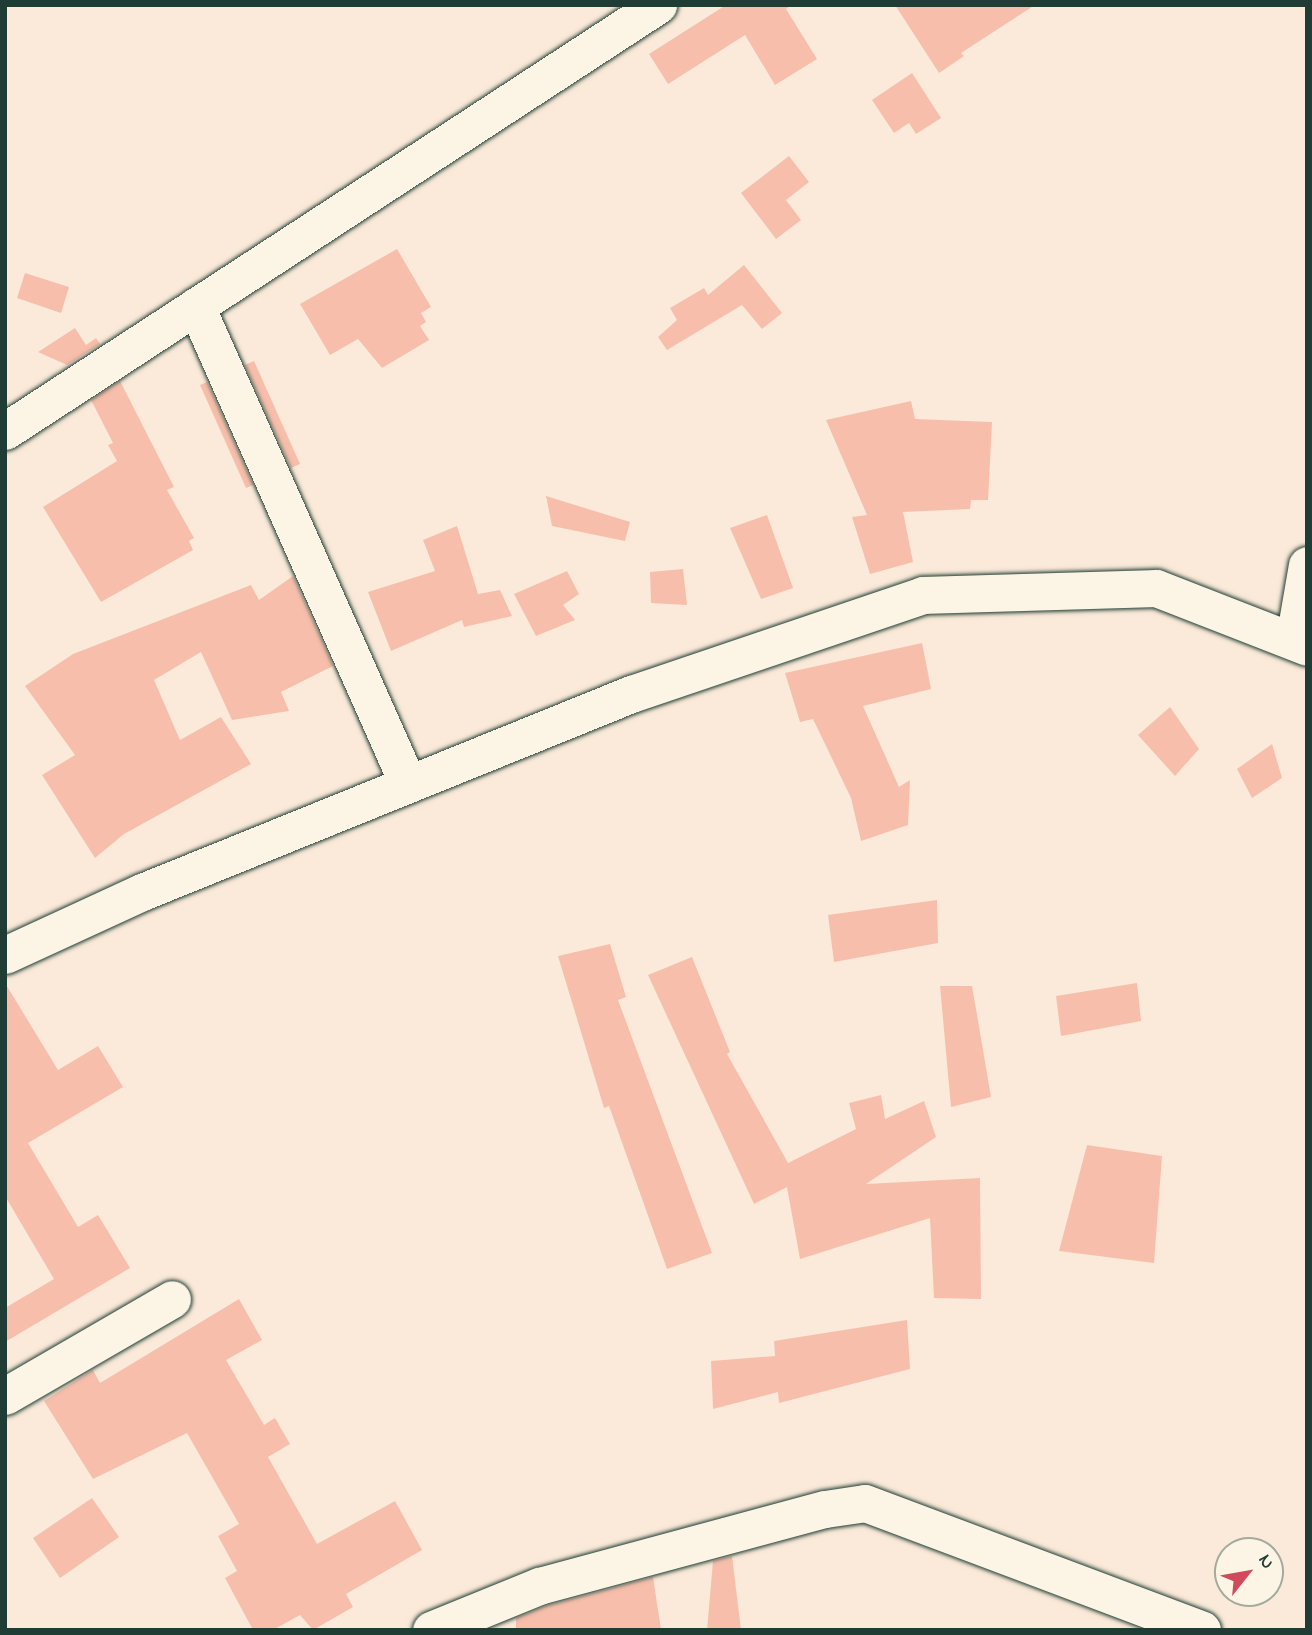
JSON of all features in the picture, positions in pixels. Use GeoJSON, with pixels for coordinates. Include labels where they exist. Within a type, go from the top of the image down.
{"type":"FeatureCollection","features":[{"type":"Feature","properties":{"kind":"street"},"geometry":{"type":"LineString","coordinates":[[5,431],[659,5]]}},
{"type":"Feature","properties":{"kind":"street"},"geometry":{"type":"LineString","coordinates":[[196,306],[408,784]]}},
{"type":"Feature","properties":{"kind":"street"},"geometry":{"type":"LineString","coordinates":[[5,955],[142,892],[631,694],[923,595],[1156,588],[1300,643],[1307,565]]}},
{"type":"Feature","properties":{"kind":"street"},"geometry":{"type":"LineString","coordinates":[[5,1396],[172,1300]]}},
{"type":"Feature","properties":{"kind":"street"},"geometry":{"type":"LineString","coordinates":[[431,1630],[539,1586],[825,1509],[865,1503],[1202,1630]]}},
{"type":"Feature","properties":{"kind":"building"},"geometry":{"type":"Polygon","coordinates":[[[726,5],[792,5],[786,9],[817,59],[775,85],[745,35],[668,84],[649,54],[726,5]]]}},
{"type":"Feature","properties":{"kind":"building"},"geometry":{"type":"Polygon","coordinates":[[[895,5],[1035,5],[961,53],[964,56],[939,73],[895,5]]]}},
{"type":"Feature","properties":{"kind":"building"},"geometry":{"type":"Polygon","coordinates":[[[912,73],[941,118],[916,134],[909,123],[894,133],[872,100],[912,73]]]}},
{"type":"Feature","properties":{"kind":"building"},"geometry":{"type":"Polygon","coordinates":[[[789,156],[809,182],[786,200],[801,220],[776,239],[741,193],[789,156]]]}},
{"type":"Feature","properties":{"kind":"building"},"geometry":{"type":"Polygon","coordinates":[[[397,249],[431,307],[421,313],[426,322],[420,326],[429,340],[382,368],[358,339],[330,355],[300,304],[397,249]]]}},
{"type":"Feature","properties":{"kind":"building"},"geometry":{"type":"Polygon","coordinates":[[[744,265],[782,313],[762,329],[742,305],[667,350],[658,337],[677,320],[670,308],[704,288],[708,295],[744,265]]]}},
{"type":"Feature","properties":{"kind":"building"},"geometry":{"type":"Polygon","coordinates":[[[25,273],[69,287],[61,313],[17,298],[25,273]]]}},
{"type":"Feature","properties":{"kind":"building"},"geometry":{"type":"Polygon","coordinates":[[[75,328],[86,345],[96,338],[100,344],[67,365],[38,352],[75,328]]]}},
{"type":"Feature","properties":{"kind":"building"},"geometry":{"type":"Polygon","coordinates":[[[254,361],[300,464],[291,468],[245,365],[254,361]]]}},
{"type":"Feature","properties":{"kind":"building"},"geometry":{"type":"Polygon","coordinates":[[[120,381],[174,487],[167,490],[194,538],[189,541],[193,550],[101,602],[43,507],[117,461],[108,445],[113,443],[91,400],[120,381]]]}},
{"type":"Feature","properties":{"kind":"building"},"geometry":{"type":"Polygon","coordinates":[[[207,382],[253,485],[246,488],[200,385],[207,382]]]}},
{"type":"Feature","properties":{"kind":"building"},"geometry":{"type":"Polygon","coordinates":[[[911,401],[915,419],[992,422],[988,500],[971,500],[970,509],[903,512],[913,562],[870,574],[852,517],[867,515],[826,420],[911,401]]]}},
{"type":"Feature","properties":{"kind":"building"},"geometry":{"type":"Polygon","coordinates":[[[546,496],[630,522],[625,541],[552,526],[546,496]]]}},
{"type":"Feature","properties":{"kind":"building"},"geometry":{"type":"Polygon","coordinates":[[[767,515],[793,588],[761,599],[730,528],[767,515]]]}},
{"type":"Feature","properties":{"kind":"building"},"geometry":{"type":"Polygon","coordinates":[[[457,526],[478,594],[500,590],[512,616],[464,627],[462,620],[391,651],[368,592],[435,571],[423,540],[457,526]]]}},
{"type":"Feature","properties":{"kind":"building"},"geometry":{"type":"Polygon","coordinates":[[[683,569],[687,605],[651,603],[650,572],[683,569]]]}},
{"type":"Feature","properties":{"kind":"building"},"geometry":{"type":"Polygon","coordinates":[[[567,571],[579,594],[563,605],[575,620],[536,636],[514,594],[567,571]]]}},
{"type":"Feature","properties":{"kind":"building"},"geometry":{"type":"Polygon","coordinates":[[[293,576],[333,666],[281,692],[289,711],[232,720],[201,652],[154,680],[180,740],[221,717],[251,764],[124,834],[95,858],[42,775],[75,755],[25,686],[73,654],[251,585],[259,600],[293,576]]]}},
{"type":"Feature","properties":{"kind":"building"},"geometry":{"type":"Polygon","coordinates":[[[922,643],[931,689],[863,706],[899,787],[910,780],[908,825],[861,841],[851,798],[813,719],[800,722],[785,673],[922,643]]]}},
{"type":"Feature","properties":{"kind":"building"},"geometry":{"type":"Polygon","coordinates":[[[1170,707],[1199,749],[1175,776],[1138,735],[1170,707]]]}},
{"type":"Feature","properties":{"kind":"building"},"geometry":{"type":"Polygon","coordinates":[[[1272,744],[1282,778],[1252,798],[1237,769],[1272,744]]]}},
{"type":"Feature","properties":{"kind":"building"},"geometry":{"type":"Polygon","coordinates":[[[937,900],[938,943],[834,962],[828,915],[937,900]]]}},
{"type":"Feature","properties":{"kind":"building"},"geometry":{"type":"Polygon","coordinates":[[[610,944],[626,997],[618,1000],[712,1253],[667,1269],[609,1106],[604,1108],[558,956],[610,944]]]}},
{"type":"Feature","properties":{"kind":"building"},"geometry":{"type":"Polygon","coordinates":[[[692,957],[730,1052],[727,1054],[788,1163],[856,1129],[849,1103],[881,1095],[885,1119],[924,1101],[936,1137],[866,1184],[980,1178],[981,1299],[934,1298],[930,1218],[800,1259],[787,1187],[754,1204],[648,975],[692,957]]]}},
{"type":"Feature","properties":{"kind":"building"},"geometry":{"type":"Polygon","coordinates":[[[5,983],[58,1070],[98,1046],[123,1087],[28,1143],[78,1227],[98,1215],[130,1268],[5,1342],[5,1308],[54,1279],[5,1196],[5,983]]]}},
{"type":"Feature","properties":{"kind":"building"},"geometry":{"type":"Polygon","coordinates":[[[1137,983],[1141,1021],[1061,1036],[1056,996],[1137,983]]]}},
{"type":"Feature","properties":{"kind":"building"},"geometry":{"type":"Polygon","coordinates":[[[940,986],[972,986],[991,1097],[951,1107],[940,986]]]}},
{"type":"Feature","properties":{"kind":"building"},"geometry":{"type":"Polygon","coordinates":[[[1087,1145],[1162,1156],[1154,1263],[1059,1251],[1087,1145]]]}},
{"type":"Feature","properties":{"kind":"building"},"geometry":{"type":"Polygon","coordinates":[[[239,1299],[262,1340],[226,1360],[264,1425],[275,1418],[290,1444],[268,1457],[317,1544],[395,1501],[422,1550],[346,1594],[353,1607],[313,1630],[300,1615],[273,1630],[253,1630],[225,1578],[237,1571],[218,1536],[239,1524],[187,1433],[93,1479],[44,1401],[93,1370],[100,1383],[239,1299]]]}},
{"type":"Feature","properties":{"kind":"building"},"geometry":{"type":"Polygon","coordinates":[[[907,1320],[910,1369],[779,1403],[778,1392],[713,1409],[711,1361],[775,1356],[774,1341],[907,1320]]]}},
{"type":"Feature","properties":{"kind":"building"},"geometry":{"type":"Polygon","coordinates":[[[92,1498],[119,1537],[60,1578],[33,1538],[92,1498]]]}},
{"type":"Feature","properties":{"kind":"building"},"geometry":{"type":"Polygon","coordinates":[[[732,1556],[741,1630],[707,1630],[713,1561],[732,1556]]]}},
{"type":"Feature","properties":{"kind":"building"},"geometry":{"type":"Polygon","coordinates":[[[653,1577],[661,1630],[516,1630],[516,1618],[546,1606],[653,1577]]]}}]}
